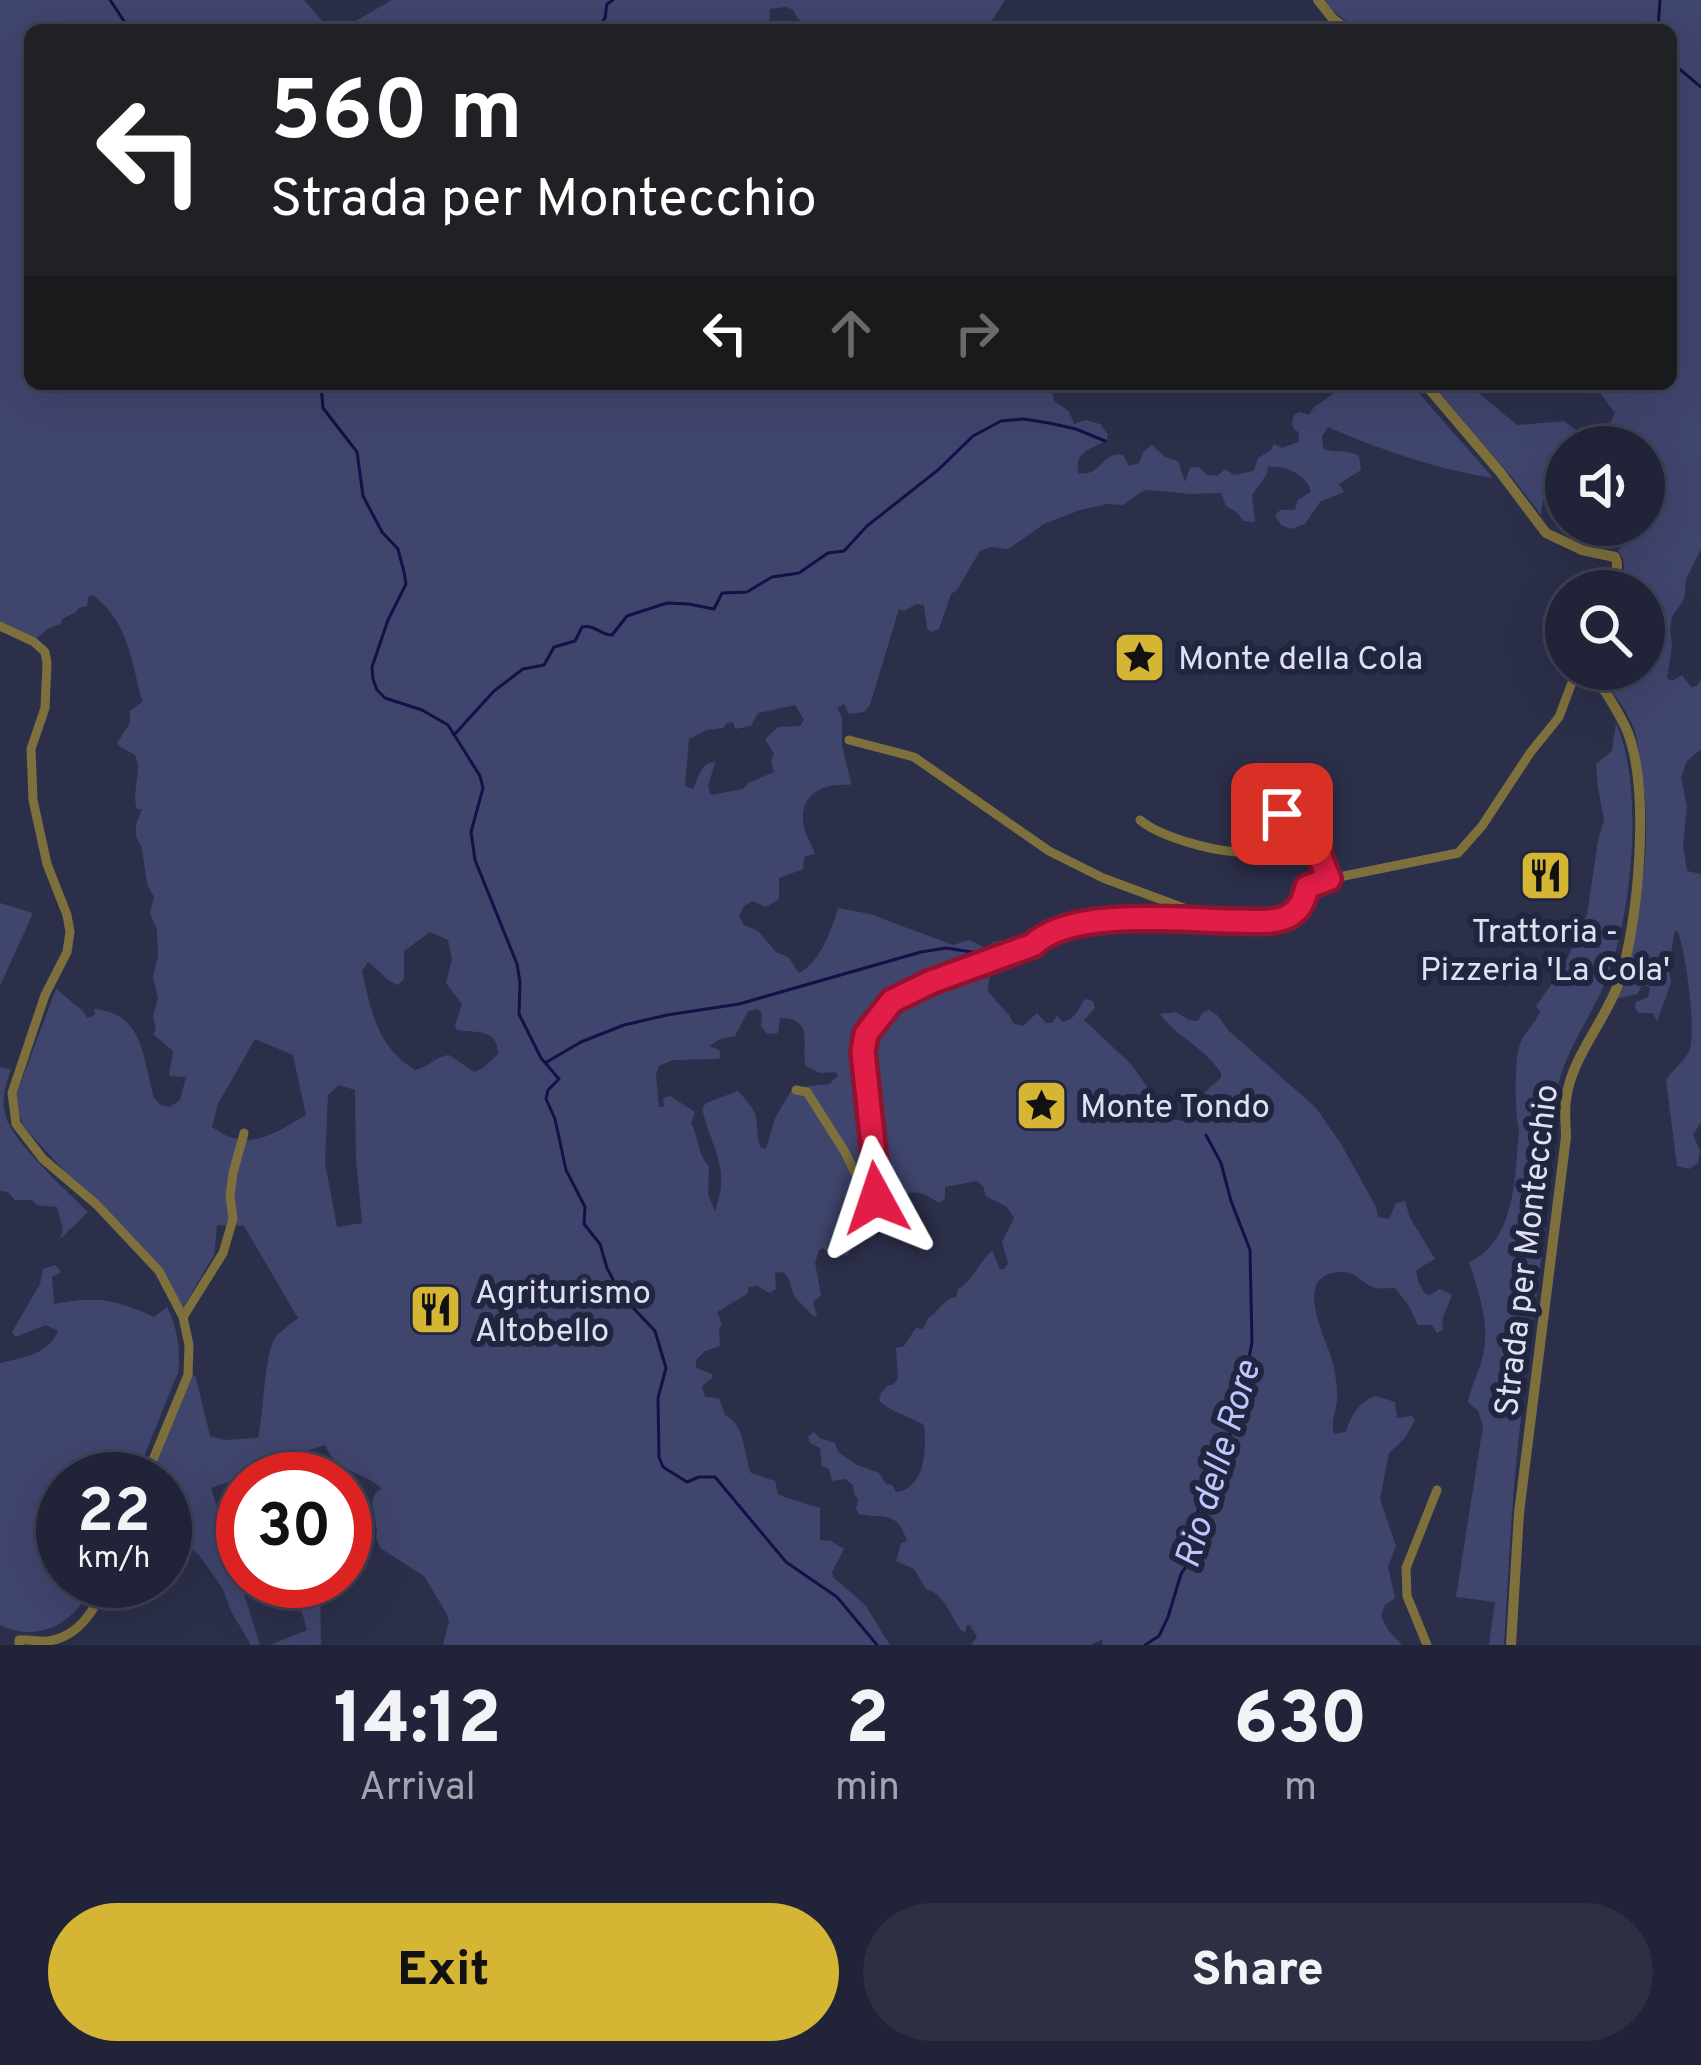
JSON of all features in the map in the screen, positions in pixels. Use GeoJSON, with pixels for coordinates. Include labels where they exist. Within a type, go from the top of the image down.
{"type":"FeatureCollection","features":[{"type":"Feature","properties":{"kind":"street"},"geometry":{"type":"LineString","coordinates":[[1318,0],[1340,24]]}},
{"type":"Feature","properties":{"kind":"street"},"geometry":{"type":"LineString","coordinates":[[1430,390],[1546,533],[1582,550],[1615,557],[1617,570]]}},
{"type":"Feature","properties":{"kind":"street"},"geometry":{"type":"LineString","coordinates":[[0,626],[34,642],[47,663],[46,707],[31,749],[32,800],[70,932],[67,952],[45,995],[17,1075],[13,1112],[16,1124],[44,1159],[96,1204],[159,1271],[183,1317],[190,1346],[188,1375],[157,1452]]}},
{"type":"Feature","properties":{"kind":"street"},"geometry":{"type":"LineString","coordinates":[[796,1090],[807,1092],[868,1199],[876,1198],[863,1052],[866,1034],[892,1001],[1033,945],[1063,927],[1160,918],[1280,919],[1301,906],[1307,887],[1458,853],[1559,717],[1569,690]]}},
{"type":"Feature","properties":{"kind":"street","name":"Strada per Montecchio"},"geometry":{"type":"LineString","coordinates":[[1510,1645],[1520,1513],[1566,1137],[1566,1099],[1574,1072],[1619,981],[1639,864],[1640,817],[1629,736],[1603,690]]}},
{"type":"Feature","properties":{"kind":"street"},"geometry":{"type":"LineString","coordinates":[[849,740],[914,757],[1049,851],[1211,921]]}},
{"type":"Feature","properties":{"kind":"street"},"geometry":{"type":"LineString","coordinates":[[1140,820],[1150,829],[1236,852],[1289,812],[1309,832],[1329,879]]}},
{"type":"Feature","properties":{"kind":"street"},"geometry":{"type":"LineString","coordinates":[[183,1317],[223,1253],[233,1219],[230,1196],[244,1133]]}},
{"type":"Feature","properties":{"kind":"street"},"geometry":{"type":"LineString","coordinates":[[1427,1645],[1407,1596],[1406,1568],[1437,1490]]}},
{"type":"Feature","properties":{"kind":"street"},"geometry":{"type":"LineString","coordinates":[[19,1645],[19,1640],[62,1638],[84,1623],[93,1608]]}},
{"type":"Feature","properties":{"kind":"shaded area"},"geometry":{"type":"Polygon","coordinates":[[[0,0],[304,0],[325,24],[24,24],[24,390],[1052,390],[1054,401],[1069,411],[1074,424],[1086,420],[1100,424],[1108,435],[1081,456],[1078,473],[1092,472],[1116,455],[1123,455],[1129,466],[1139,463],[1152,445],[1178,461],[1185,482],[1190,468],[1217,476],[1225,469],[1234,475],[1254,471],[1258,458],[1274,444],[1282,448],[1298,442],[1294,415],[1309,415],[1339,390],[1416,390],[1493,478],[1409,458],[1328,427],[1322,436],[1323,449],[1359,456],[1361,470],[1339,484],[1344,492],[1320,502],[1305,524],[1291,529],[1275,516],[1280,510],[1295,510],[1298,500],[1311,492],[1300,476],[1281,468],[1268,467],[1252,495],[1255,522],[1243,521],[1226,506],[1221,493],[1148,490],[1123,505],[1080,510],[1044,524],[1008,549],[980,551],[951,594],[939,629],[931,632],[927,628],[924,605],[899,609],[870,705],[864,712],[849,714],[844,704],[837,708],[851,782],[819,790],[806,802],[803,822],[815,854],[804,857],[803,869],[779,878],[779,899],[766,907],[753,901],[739,916],[776,952],[788,957],[799,973],[819,954],[838,908],[870,914],[953,945],[969,940],[986,948],[1014,939],[1025,948],[1024,961],[997,965],[988,992],[1013,1023],[1023,1026],[1037,1013],[1046,1023],[1057,1015],[1066,1021],[1085,999],[1093,1001],[1095,1008],[1084,1020],[1131,1064],[1170,1119],[1197,1119],[1204,1110],[1205,1092],[1221,1073],[1160,1014],[1176,1012],[1198,1021],[1209,1010],[1316,1108],[1341,1144],[1378,1217],[1389,1219],[1396,1203],[1405,1201],[1435,1259],[1416,1270],[1418,1281],[1425,1294],[1440,1289],[1452,1295],[1443,1330],[1437,1333],[1432,1325],[1418,1325],[1395,1288],[1375,1288],[1346,1272],[1325,1276],[1316,1285],[1314,1298],[1336,1377],[1334,1434],[1346,1432],[1356,1410],[1376,1396],[1395,1402],[1397,1418],[1412,1416],[1415,1420],[1389,1453],[1380,1499],[1396,1546],[1388,1567],[1395,1598],[1381,1616],[1402,1645],[1102,1645],[1103,1639],[1091,1645],[971,1645],[977,1637],[970,1625],[965,1632],[961,1630],[914,1569],[896,1561],[901,1543],[907,1541],[899,1524],[859,1514],[853,1485],[845,1479],[832,1481],[829,1469],[822,1466],[820,1448],[808,1436],[814,1432],[835,1443],[838,1452],[879,1473],[896,1492],[913,1484],[924,1456],[924,1425],[879,1400],[898,1378],[896,1348],[904,1346],[916,1328],[923,1329],[928,1318],[956,1297],[992,1251],[1000,1269],[1008,1263],[1002,1242],[1014,1218],[1007,1207],[986,1196],[977,1181],[945,1187],[945,1198],[939,1203],[925,1195],[904,1195],[859,1229],[862,1238],[854,1241],[848,1255],[819,1250],[815,1263],[821,1295],[813,1302],[814,1317],[794,1296],[783,1272],[775,1273],[776,1289],[770,1293],[749,1287],[747,1294],[717,1312],[722,1324],[720,1346],[696,1360],[696,1368],[712,1374],[702,1386],[705,1397],[719,1398],[725,1415],[737,1426],[751,1473],[775,1481],[778,1494],[820,1508],[820,1540],[844,1549],[833,1577],[865,1605],[890,1645],[443,1645],[447,1614],[424,1576],[380,1548],[372,1502],[382,1489],[372,1482],[372,1452],[328,1452],[325,1445],[303,1452],[216,1452],[216,1486],[211,1488],[216,1504],[216,1579],[192,1550],[192,1452],[159,1452],[190,1372],[196,1378],[210,1436],[258,1438],[271,1346],[298,1318],[244,1226],[217,1225],[214,1255],[182,1309],[158,1274],[23,1126],[15,1098],[56,989],[87,1018],[95,1015],[94,1009],[123,1019],[139,1040],[154,1098],[161,1105],[170,1107],[180,1100],[186,1077],[169,1076],[173,1051],[153,1034],[158,998],[153,977],[157,930],[150,914],[154,897],[136,836],[142,809],[137,809],[136,802],[137,761],[117,743],[130,723],[130,711],[143,701],[125,640],[110,611],[93,595],[87,606],[35,639],[0,621],[0,0]],[[795,705],[758,713],[751,726],[735,729],[733,722],[727,723],[689,739],[685,786],[693,789],[703,768],[715,762],[708,787],[711,795],[743,789],[774,772],[774,754],[765,739],[778,727],[800,726],[804,720],[795,705]],[[430,932],[404,951],[404,979],[398,985],[368,962],[362,971],[384,1039],[402,1060],[415,1070],[449,1055],[474,1072],[498,1054],[497,1046],[485,1033],[457,1030],[462,1004],[446,983],[452,959],[448,940],[430,932]],[[757,1009],[748,1011],[735,1036],[709,1046],[719,1050],[718,1059],[673,1060],[659,1066],[656,1075],[659,1107],[670,1096],[695,1112],[691,1123],[709,1166],[708,1195],[715,1211],[721,1170],[702,1109],[706,1103],[738,1091],[755,1113],[760,1147],[766,1149],[775,1118],[791,1091],[829,1084],[838,1076],[806,1066],[804,1035],[798,1023],[780,1018],[778,1033],[767,1034],[757,1009]],[[255,1039],[218,1104],[212,1127],[249,1140],[306,1115],[293,1055],[255,1039]],[[339,1085],[328,1095],[325,1163],[337,1227],[362,1223],[355,1090],[339,1085]]]}},
{"type":"Feature","properties":{"kind":"shaded area"},"geometry":{"type":"Polygon","coordinates":[[[392,0],[1005,0],[990,24],[808,24],[786,7],[770,9],[769,24],[350,24],[392,0]]]}},
{"type":"Feature","properties":{"kind":"shaded area"},"geometry":{"type":"Polygon","coordinates":[[[1325,0],[1701,0],[1701,549],[1686,579],[1684,599],[1672,617],[1667,678],[1672,681],[1682,675],[1691,687],[1701,680],[1701,749],[1687,761],[1681,778],[1687,807],[1683,845],[1687,871],[1701,874],[1701,1122],[1693,1135],[1700,1151],[1698,1163],[1689,1169],[1677,1166],[1666,1080],[1688,1053],[1692,1039],[1678,932],[1669,968],[1671,983],[1657,1021],[1653,1013],[1639,1013],[1635,1008],[1636,1002],[1648,997],[1647,986],[1637,994],[1615,996],[1642,883],[1646,827],[1638,744],[1610,690],[1665,690],[1665,570],[1623,570],[1618,551],[1622,546],[1665,546],[1665,426],[1596,426],[1611,422],[1615,413],[1599,390],[1677,390],[1677,24],[1350,24],[1325,0]]]}},
{"type":"Feature","properties":{"kind":"shaded area"},"geometry":{"type":"Polygon","coordinates":[[[1435,390],[1475,390],[1517,425],[1564,421],[1570,426],[1545,426],[1541,515],[1435,390]]]}},
{"type":"Feature","properties":{"kind":"shaded area"},"geometry":{"type":"Polygon","coordinates":[[[1616,723],[1630,782],[1628,889],[1605,983],[1569,1054],[1555,1100],[1516,1470],[1504,1645],[1489,1645],[1495,1602],[1456,1597],[1483,1426],[1478,1411],[1468,1402],[1483,1356],[1485,1332],[1469,1262],[1496,1239],[1510,1205],[1519,1130],[1518,1051],[1540,1012],[1536,1006],[1563,968],[1587,914],[1604,820],[1596,764],[1612,751],[1616,723]]]}},
{"type":"Feature","properties":{"kind":"shaded area"},"geometry":{"type":"Polygon","coordinates":[[[0,903],[33,913],[0,986],[0,903]]]}},
{"type":"Feature","properties":{"kind":"shaded area"},"geometry":{"type":"Polygon","coordinates":[[[0,1067],[11,1069],[4,1099],[11,1127],[88,1212],[60,1239],[63,1229],[57,1207],[15,1200],[0,1191],[0,1067]]]}},
{"type":"Feature","properties":{"kind":"shaded area"},"geometry":{"type":"Polygon","coordinates":[[[55,1265],[61,1272],[52,1277],[54,1304],[105,1301],[154,1317],[167,1307],[179,1363],[146,1452],[36,1452],[36,1608],[78,1608],[57,1625],[30,1632],[0,1625],[0,1363],[34,1354],[58,1331],[46,1325],[15,1337],[12,1332],[40,1284],[43,1269],[55,1265]]]}},
{"type":"Feature","properties":{"kind":"shaded area"},"geometry":{"type":"Polygon","coordinates":[[[248,1608],[260,1645],[251,1645],[231,1611],[248,1608]]]}},
{"type":"Feature","properties":{"kind":"shaded area"},"geometry":{"type":"Polygon","coordinates":[[[301,1608],[320,1608],[321,1645],[270,1645],[307,1630],[301,1608]]]}},
{"type":"Feature","properties":{"kind":"waterway"},"geometry":{"type":"LineString","coordinates":[[110,0],[126,24]]}},
{"type":"Feature","properties":{"kind":"waterway"},"geometry":{"type":"LineString","coordinates":[[601,24],[613,0]]}},
{"type":"Feature","properties":{"kind":"waterway"},"geometry":{"type":"LineString","coordinates":[[1658,24],[1660,0]]}},
{"type":"Feature","properties":{"kind":"waterway"},"geometry":{"type":"LineString","coordinates":[[1677,67],[1701,87]]}},
{"type":"Feature","properties":{"kind":"waterway"},"geometry":{"type":"LineString","coordinates":[[322,390],[323,408],[357,452],[363,496],[382,532],[398,549],[404,572],[406,584],[388,620],[372,667],[373,679],[385,698],[448,725],[480,776],[483,788],[471,832],[475,860],[517,964],[519,1014],[541,1058],[559,1079],[546,1099],[566,1170],[585,1207],[584,1224],[600,1244],[621,1295],[655,1331],[666,1368],[658,1398],[663,1467],[687,1482],[715,1477],[786,1562],[837,1597],[877,1645]]}},
{"type":"Feature","properties":{"kind":"waterway"},"geometry":{"type":"LineString","coordinates":[[454,735],[494,691],[523,669],[544,665],[554,647],[575,641],[582,627],[612,635],[627,616],[667,603],[714,609],[722,593],[747,592],[772,577],[799,573],[828,553],[844,551],[973,436],[1001,421],[1049,423],[1105,441]]}},
{"type":"Feature","properties":{"kind":"waterway"},"geometry":{"type":"LineString","coordinates":[[545,1063],[624,1025],[739,1004],[921,952],[946,948],[978,953],[1008,947]]}},
{"type":"Feature","properties":{"kind":"waterway","name":"Rio delle Rore"},"geometry":{"type":"LineString","coordinates":[[1145,1645],[1159,1636],[1168,1617],[1189,1562],[1198,1510],[1227,1455],[1236,1394],[1245,1379],[1252,1342],[1250,1250],[1221,1163],[1206,1135]]}},
{"type":"Feature","properties":{"kind":"place","name":"Monte della Cola"},"geometry":{"type":"Point","coordinates":[1139,657]}},
{"type":"Feature","properties":{"kind":"place","name":"Trattoria - Pizzeria 'La Cola'"},"geometry":{"type":"Point","coordinates":[1545,876]}},
{"type":"Feature","properties":{"kind":"place","name":"Monte Tondo"},"geometry":{"type":"Point","coordinates":[1041,1105]}},
{"type":"Feature","properties":{"kind":"place","name":"Agriturismo Altobello"},"geometry":{"type":"Point","coordinates":[436,1310]}},
{"type":"Feature","properties":{"kind":"route"},"geometry":{"type":"LineString","coordinates":[[876,1198],[863,1052],[866,1034],[892,1001],[1033,945],[1063,927],[1160,918],[1266,921],[1292,915],[1301,906],[1307,887],[1329,879],[1299,818],[1282,814]]}}]}
